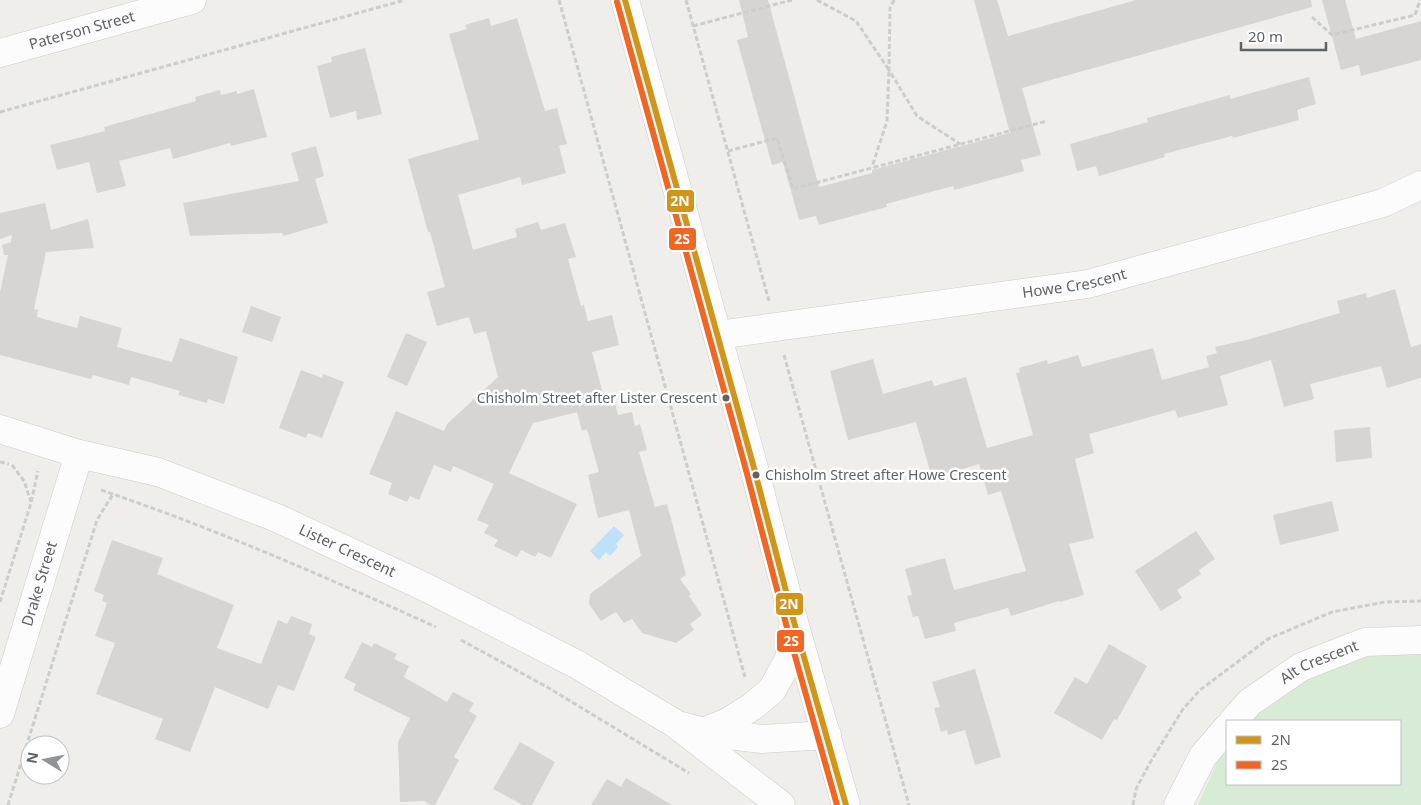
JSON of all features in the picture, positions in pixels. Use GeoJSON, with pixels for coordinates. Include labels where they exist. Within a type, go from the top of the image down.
{"type":"FeatureCollection","features":[{"type":"Feature","properties":{"kind":"street","name":"Paterson Street"},"geometry":{"type":"LineString","coordinates":[[0,53],[192,0]]}},
{"type":"Feature","properties":{"kind":"street"},"geometry":{"type":"LineString","coordinates":[[625,0],[718,335],[794,622],[846,805]]}},
{"type":"Feature","properties":{"kind":"street","name":"Howe Crescent"},"geometry":{"type":"LineString","coordinates":[[718,335],[1088,284],[1383,203],[1421,185]]}},
{"type":"Feature","properties":{"kind":"street","name":"Lister Crescent"},"geometry":{"type":"LineString","coordinates":[[0,429],[79,454],[158,472],[277,518],[427,588],[578,665],[674,723],[781,805]]}},
{"type":"Feature","properties":{"kind":"street","name":"Drake Street"},"geometry":{"type":"LineString","coordinates":[[0,714],[79,454]]}},
{"type":"Feature","properties":{"kind":"street"},"geometry":{"type":"LineString","coordinates":[[703,732],[728,722],[753,706],[772,690],[789,659],[794,622]]}},
{"type":"Feature","properties":{"kind":"street","name":"Alt Crescent"},"geometry":{"type":"LineString","coordinates":[[1234,720],[1250,702],[1301,667],[1365,642],[1421,640]]}},
{"type":"Feature","properties":{"kind":"street","name":"Lister Crescent"},"geometry":{"type":"LineString","coordinates":[[674,723],[703,732],[762,739],[827,735]]}},
{"type":"Feature","properties":{"kind":"street"},"geometry":{"type":"LineString","coordinates":[[1178,805],[1203,756],[1226,729]]}},
{"type":"Feature","properties":{"kind":"path"},"geometry":{"type":"LineString","coordinates":[[0,112],[405,0]]}},
{"type":"Feature","properties":{"kind":"path"},"geometry":{"type":"LineString","coordinates":[[559,0],[753,706]]}},
{"type":"Feature","properties":{"kind":"path"},"geometry":{"type":"LineString","coordinates":[[686,0],[909,805]]}},
{"type":"Feature","properties":{"kind":"path"},"geometry":{"type":"LineString","coordinates":[[693,26],[792,0]]}},
{"type":"Feature","properties":{"kind":"path"},"geometry":{"type":"LineString","coordinates":[[817,0],[856,21],[917,116],[961,144]]}},
{"type":"Feature","properties":{"kind":"path"},"geometry":{"type":"LineString","coordinates":[[872,168],[887,121],[890,8],[894,0]]}},
{"type":"Feature","properties":{"kind":"path"},"geometry":{"type":"LineString","coordinates":[[1415,15],[1420,0]]}},
{"type":"Feature","properties":{"kind":"path"},"geometry":{"type":"LineString","coordinates":[[1312,17],[1332,35],[1421,13]]}},
{"type":"Feature","properties":{"kind":"path"},"geometry":{"type":"LineString","coordinates":[[728,151],[777,138],[793,189],[1047,121]]}},
{"type":"Feature","properties":{"kind":"path"},"geometry":{"type":"LineString","coordinates":[[0,462],[21,467]]}},
{"type":"Feature","properties":{"kind":"path"},"geometry":{"type":"LineString","coordinates":[[12,465],[24,481],[31,503]]}},
{"type":"Feature","properties":{"kind":"path"},"geometry":{"type":"LineString","coordinates":[[29,469],[71,480],[159,510],[256,548],[437,628]]}},
{"type":"Feature","properties":{"kind":"path"},"geometry":{"type":"LineString","coordinates":[[0,602],[31,503],[38,471]]}},
{"type":"Feature","properties":{"kind":"path"},"geometry":{"type":"LineString","coordinates":[[8,805],[97,520],[113,494]]}},
{"type":"Feature","properties":{"kind":"path"},"geometry":{"type":"LineString","coordinates":[[454,636],[547,687],[690,774]]}},
{"type":"Feature","properties":{"kind":"green space"},"geometry":{"type":"Polygon","coordinates":[[[1364,648],[1421,649],[1421,805],[1198,805],[1218,760],[1226,749],[1226,785],[1401,785],[1401,720],[1248,720],[1307,672],[1364,648]]]}},
{"type":"Feature","properties":{"kind":"water"},"geometry":{"type":"Polygon","coordinates":[[[614,526],[624,535],[616,544],[618,547],[610,556],[606,552],[599,560],[590,551],[614,526]]]}},
{"type":"Feature","properties":{"kind":"building"},"geometry":{"type":"Polygon","coordinates":[[[739,0],[768,0],[819,187],[872,173],[872,170],[1010,133],[974,0],[997,0],[1008,36],[1136,0],[1311,0],[1312,7],[1022,88],[1041,155],[1021,160],[1024,171],[954,190],[953,186],[886,204],[887,207],[819,225],[816,216],[799,220],[783,162],[772,165],[737,40],[748,37],[739,0]]]}},
{"type":"Feature","properties":{"kind":"building"},"geometry":{"type":"Polygon","coordinates":[[[1322,0],[1345,0],[1356,39],[1421,21],[1421,60],[1361,76],[1359,65],[1341,70],[1322,0]]]}},
{"type":"Feature","properties":{"kind":"building"},"geometry":{"type":"Polygon","coordinates":[[[489,18],[491,26],[517,18],[545,111],[557,108],[567,144],[559,146],[566,173],[522,185],[520,177],[458,195],[473,250],[517,237],[515,229],[538,222],[541,230],[565,223],[576,257],[568,259],[581,306],[584,305],[588,321],[612,315],[619,345],[592,352],[605,402],[614,399],[618,415],[632,412],[635,426],[640,424],[647,450],[639,452],[655,507],[667,504],[686,575],[680,579],[691,594],[689,596],[702,615],[690,624],[694,630],[676,643],[642,633],[632,619],[624,623],[616,612],[601,621],[589,604],[590,594],[641,556],[629,510],[598,518],[588,475],[599,472],[587,429],[582,431],[577,412],[533,423],[509,473],[577,504],[551,558],[538,552],[535,557],[521,550],[517,557],[494,546],[498,540],[484,533],[489,525],[477,520],[494,484],[453,466],[451,472],[434,465],[419,500],[410,496],[407,502],[388,494],[392,483],[369,474],[396,411],[444,431],[447,424],[498,377],[486,331],[474,334],[469,317],[437,326],[427,292],[445,287],[408,159],[479,139],[449,34],[467,29],[465,25],[489,18]]]}},
{"type":"Feature","properties":{"kind":"building"},"geometry":{"type":"Polygon","coordinates":[[[365,48],[382,114],[357,120],[356,111],[330,118],[317,66],[332,62],[331,57],[365,48]]]}},
{"type":"Feature","properties":{"kind":"building"},"geometry":{"type":"Polygon","coordinates":[[[1309,77],[1316,104],[1297,110],[1299,120],[1164,154],[1165,157],[1099,176],[1096,166],[1077,171],[1070,144],[1148,122],[1147,118],[1230,95],[1230,99],[1309,77]]]}},
{"type":"Feature","properties":{"kind":"building"},"geometry":{"type":"Polygon","coordinates":[[[254,89],[267,137],[231,146],[230,143],[173,159],[170,148],[119,161],[126,186],[97,193],[89,162],[57,170],[50,145],[105,131],[104,127],[196,101],[195,97],[220,90],[221,95],[237,91],[237,94],[254,89]]]}},
{"type":"Feature","properties":{"kind":"building"},"geometry":{"type":"Polygon","coordinates":[[[316,146],[324,176],[315,179],[328,223],[283,236],[282,233],[190,236],[183,203],[299,181],[291,153],[316,146]]]}},
{"type":"Feature","properties":{"kind":"building"},"geometry":{"type":"Polygon","coordinates":[[[45,203],[51,230],[88,219],[94,248],[46,252],[34,309],[38,310],[37,317],[77,328],[80,316],[122,328],[117,347],[172,362],[180,338],[238,357],[224,404],[208,399],[207,403],[178,395],[180,391],[131,377],[129,385],[93,375],[91,379],[0,355],[0,292],[8,255],[4,255],[2,245],[11,242],[12,235],[0,239],[0,213],[45,203]]]}},
{"type":"Feature","properties":{"kind":"building"},"geometry":{"type":"Polygon","coordinates":[[[1395,289],[1411,347],[1421,344],[1421,378],[1387,388],[1381,366],[1310,384],[1314,399],[1284,407],[1271,360],[1220,376],[1228,405],[1178,418],[1175,410],[1089,434],[1094,453],[1075,459],[1094,538],[1069,544],[1084,595],[1011,616],[1008,608],[954,623],[956,631],[925,639],[918,616],[913,617],[907,596],[912,595],[905,569],[945,558],[954,590],[1026,571],[1001,491],[988,495],[979,464],[932,478],[916,422],[848,440],[830,371],[873,359],[883,394],[932,380],[934,386],[966,377],[987,448],[1033,435],[1016,373],[1020,372],[1019,368],[1047,360],[1048,364],[1078,355],[1082,367],[1153,348],[1162,380],[1209,367],[1206,356],[1217,353],[1215,347],[1340,313],[1337,301],[1366,293],[1367,298],[1395,289]]]}},
{"type":"Feature","properties":{"kind":"building"},"geometry":{"type":"Polygon","coordinates":[[[251,306],[281,317],[272,342],[242,332],[251,306]]]}},
{"type":"Feature","properties":{"kind":"building"},"geometry":{"type":"Polygon","coordinates":[[[406,333],[427,342],[407,386],[387,377],[406,333]]]}},
{"type":"Feature","properties":{"kind":"building"},"geometry":{"type":"Polygon","coordinates":[[[301,370],[322,378],[323,374],[344,382],[322,438],[308,433],[306,438],[279,428],[301,370]]]}},
{"type":"Feature","properties":{"kind":"building"},"geometry":{"type":"Polygon","coordinates":[[[1370,427],[1372,458],[1336,462],[1334,430],[1370,427]]]}},
{"type":"Feature","properties":{"kind":"building"},"geometry":{"type":"Polygon","coordinates":[[[1332,501],[1339,531],[1280,545],[1273,515],[1332,501]]]}},
{"type":"Feature","properties":{"kind":"building"},"geometry":{"type":"Polygon","coordinates":[[[1196,531],[1215,559],[1199,570],[1201,574],[1177,590],[1182,598],[1161,611],[1135,571],[1196,531]]]}},
{"type":"Feature","properties":{"kind":"building"},"geometry":{"type":"Polygon","coordinates":[[[112,540],[163,558],[157,574],[234,605],[217,648],[261,664],[278,620],[287,624],[291,616],[312,624],[309,634],[316,637],[294,691],[278,685],[268,709],[215,687],[190,752],[155,739],[163,719],[96,694],[115,643],[95,636],[107,603],[102,601],[104,595],[94,591],[112,540]]]}},
{"type":"Feature","properties":{"kind":"building"},"geometry":{"type":"Polygon","coordinates":[[[362,642],[372,647],[374,643],[397,654],[394,659],[409,666],[404,677],[447,702],[453,692],[474,703],[469,711],[477,716],[454,757],[459,760],[435,805],[424,801],[400,802],[398,742],[410,718],[353,690],[356,684],[344,678],[362,642]]]}},
{"type":"Feature","properties":{"kind":"building"},"geometry":{"type":"Polygon","coordinates":[[[1109,644],[1147,666],[1117,720],[1114,719],[1102,740],[1054,713],[1075,677],[1087,684],[1109,644]]]}},
{"type":"Feature","properties":{"kind":"building"},"geometry":{"type":"Polygon","coordinates":[[[975,669],[1001,757],[975,765],[965,730],[948,735],[947,730],[941,732],[934,708],[940,707],[932,682],[975,669]]]}},
{"type":"Feature","properties":{"kind":"building"},"geometry":{"type":"Polygon","coordinates":[[[520,742],[555,762],[532,805],[523,805],[493,789],[520,742]]]}},
{"type":"Feature","properties":{"kind":"building"},"geometry":{"type":"Polygon","coordinates":[[[626,778],[672,805],[591,805],[607,779],[621,787],[626,778]]]}},
{"type":"Feature","properties":{"kind":"transit line","name":"2N"},"geometry":{"type":"LineString","coordinates":[[625,0],[754,468],[794,622],[846,805]]}},
{"type":"Feature","properties":{"kind":"transit line","name":"2S"},"geometry":{"type":"LineString","coordinates":[[617,2],[837,805]]}},
{"type":"Feature","properties":{"kind":"place","name":"Chisholm Street after Lister Crescent"},"geometry":{"type":"Point","coordinates":[726,398]}},
{"type":"Feature","properties":{"kind":"place","name":"Chisholm Street after Howe Crescent"},"geometry":{"type":"Point","coordinates":[756,475]}}]}
